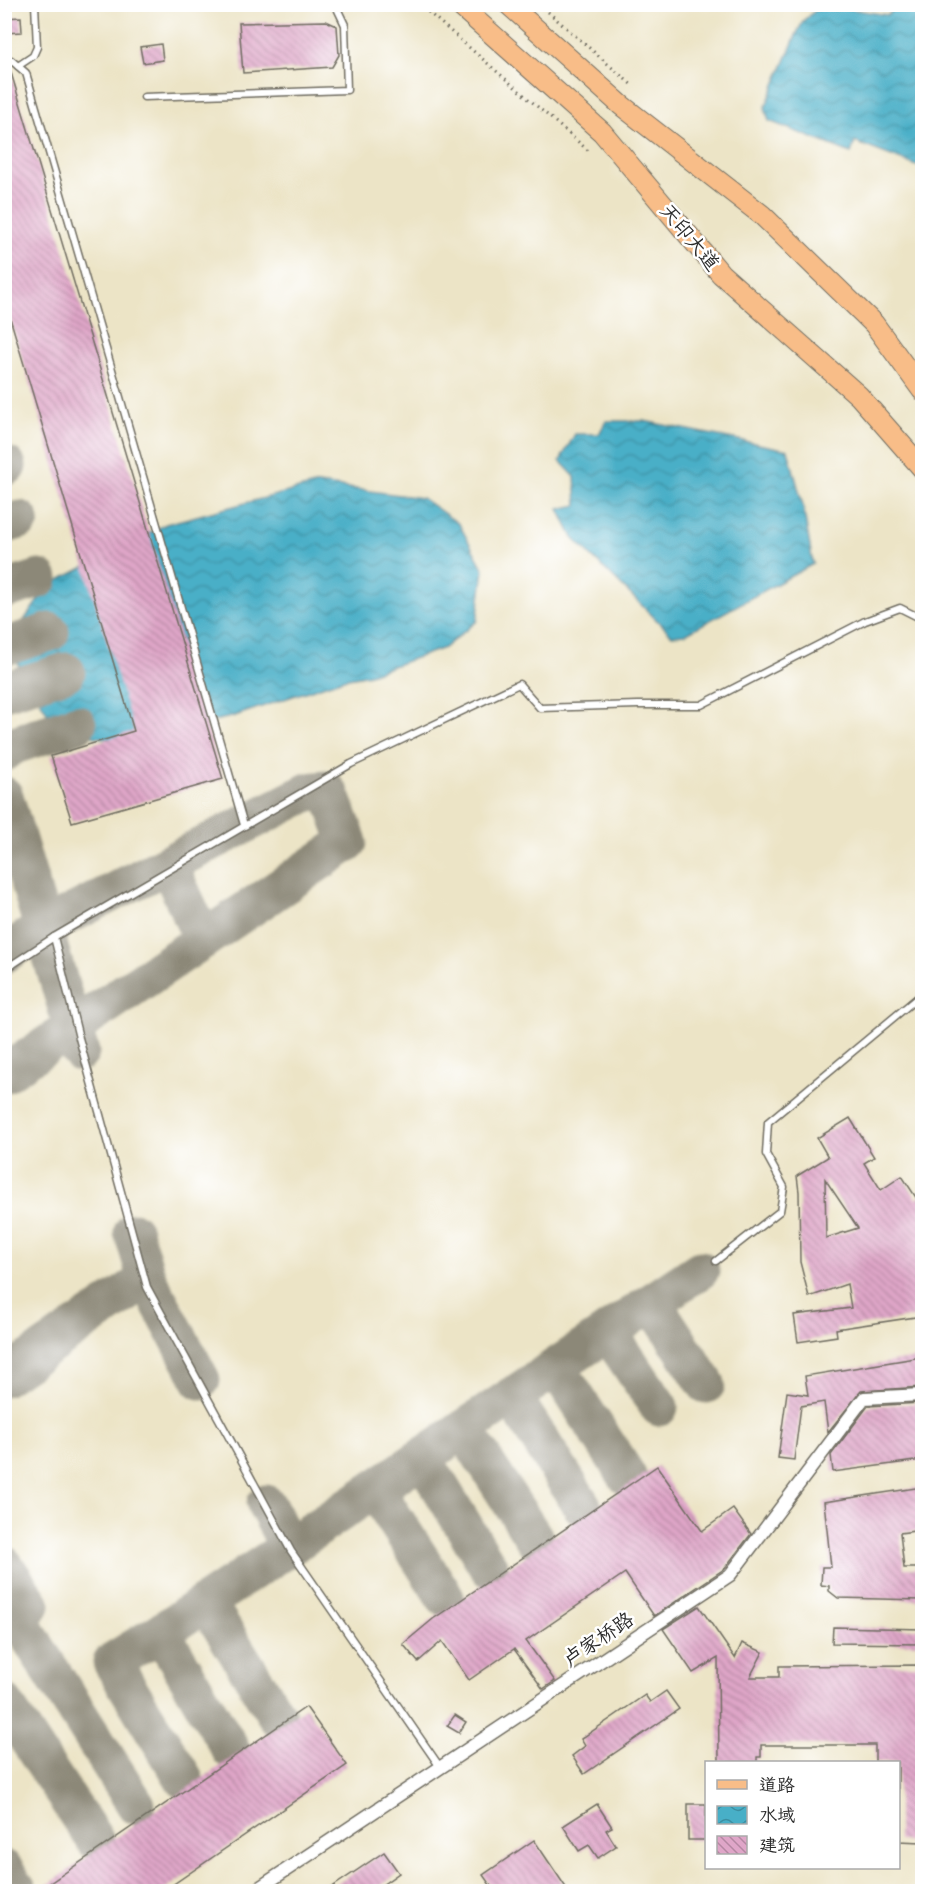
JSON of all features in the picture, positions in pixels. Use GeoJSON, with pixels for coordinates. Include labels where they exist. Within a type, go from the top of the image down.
{"type":"FeatureCollection","features":[{"type":"Feature","properties":{"kind":"main road","name":"天印大道"},"geometry":{"type":"LineString","coordinates":[[458,4],[602,132],[721,274],[859,396],[922,468]]}},
{"type":"Feature","properties":{"kind":"main road"},"geometry":{"type":"LineString","coordinates":[[508,4],[621,105],[762,215],[874,324],[922,390]]}},
{"type":"Feature","properties":{"kind":"street","name":"卢家桥路"},"geometry":{"type":"LineString","coordinates":[[253,1892],[730,1575],[864,1398],[922,1395]]}},
{"type":"Feature","properties":{"kind":"lane"},"geometry":{"type":"LineString","coordinates":[[18,66],[33,56],[37,47],[35,4]]}},
{"type":"Feature","properties":{"kind":"lane"},"geometry":{"type":"LineString","coordinates":[[144,97],[347,90],[345,25],[335,4]]}},
{"type":"Feature","properties":{"kind":"lane"},"geometry":{"type":"LineString","coordinates":[[4,62],[11,60],[26,73],[244,825]]}},
{"type":"Feature","properties":{"kind":"lane"},"geometry":{"type":"LineString","coordinates":[[4,970],[54,937],[351,764],[519,684],[540,708],[701,705],[866,621],[900,608],[922,619]]}},
{"type":"Feature","properties":{"kind":"lane"},"geometry":{"type":"LineString","coordinates":[[54,937],[147,1287],[291,1551],[440,1767]]}},
{"type":"Feature","properties":{"kind":"lane"},"geometry":{"type":"LineString","coordinates":[[716,1261],[780,1211],[784,1187],[766,1154],[768,1122],[922,994]]}},
{"type":"Feature","properties":{"kind":"path"},"geometry":{"type":"LineString","coordinates":[[418,4],[591,153]]}},
{"type":"Feature","properties":{"kind":"path"},"geometry":{"type":"LineString","coordinates":[[539,4],[633,86]]}},
{"type":"Feature","properties":{"kind":"water"},"geometry":{"type":"Polygon","coordinates":[[[897,4],[922,5],[922,168],[855,142],[851,153],[769,121],[765,108],[804,20],[816,10],[833,6],[888,15],[897,4]]]}},
{"type":"Feature","properties":{"kind":"water"},"geometry":{"type":"Polygon","coordinates":[[[606,421],[644,421],[788,450],[803,506],[813,564],[685,634],[672,635],[573,538],[559,509],[577,505],[575,477],[560,461],[575,434],[599,434],[606,421]]]}},
{"type":"Feature","properties":{"kind":"water"},"geometry":{"type":"Polygon","coordinates":[[[318,484],[422,498],[459,524],[484,570],[477,621],[444,648],[370,674],[343,679],[232,717],[119,740],[70,733],[48,714],[18,664],[18,629],[48,586],[166,524],[318,484]]]}},
{"type":"Feature","properties":{"kind":"building"},"geometry":{"type":"Polygon","coordinates":[[[21,17],[22,32],[4,33],[4,18],[21,17]]]}},
{"type":"Feature","properties":{"kind":"building"},"geometry":{"type":"Polygon","coordinates":[[[326,21],[337,26],[339,55],[332,67],[243,73],[239,23],[326,21]]]}},
{"type":"Feature","properties":{"kind":"building"},"geometry":{"type":"Polygon","coordinates":[[[161,44],[163,60],[143,63],[140,47],[161,44]]]}},
{"type":"Feature","properties":{"kind":"building"},"geometry":{"type":"Polygon","coordinates":[[[9,66],[223,779],[72,822],[51,756],[134,731],[4,298],[4,67],[9,66]]]}},
{"type":"Feature","properties":{"kind":"building"},"geometry":{"type":"Polygon","coordinates":[[[850,1118],[874,1157],[864,1163],[881,1190],[902,1176],[917,1199],[922,1195],[922,1316],[836,1329],[837,1336],[798,1342],[794,1315],[851,1308],[847,1284],[809,1297],[800,1262],[797,1176],[828,1157],[817,1138],[850,1118]],[[825,1179],[826,1238],[858,1228],[825,1179]]]}},
{"type":"Feature","properties":{"kind":"building"},"geometry":{"type":"Polygon","coordinates":[[[922,1357],[922,1387],[861,1391],[828,1432],[824,1402],[801,1406],[794,1460],[778,1458],[787,1392],[808,1395],[805,1376],[922,1357]]]}},
{"type":"Feature","properties":{"kind":"building"},"geometry":{"type":"Polygon","coordinates":[[[922,1403],[922,1460],[833,1472],[831,1455],[868,1406],[922,1403]]]}},
{"type":"Feature","properties":{"kind":"building"},"geometry":{"type":"Polygon","coordinates":[[[657,1466],[702,1531],[733,1509],[751,1534],[724,1569],[654,1616],[625,1573],[526,1641],[555,1681],[543,1689],[514,1649],[469,1680],[442,1641],[418,1662],[403,1644],[433,1619],[657,1466]]]}},
{"type":"Feature","properties":{"kind":"building"},"geometry":{"type":"Polygon","coordinates":[[[922,1487],[922,1530],[900,1533],[904,1568],[922,1568],[922,1600],[838,1598],[829,1591],[829,1586],[821,1585],[822,1567],[831,1567],[824,1502],[922,1487]]]}},
{"type":"Feature","properties":{"kind":"building"},"geometry":{"type":"Polygon","coordinates":[[[699,1606],[735,1658],[742,1643],[763,1652],[750,1677],[779,1677],[779,1666],[922,1665],[922,1842],[900,1841],[900,1761],[875,1761],[875,1745],[761,1745],[761,1757],[757,1757],[757,1761],[719,1761],[718,1658],[693,1673],[663,1629],[699,1606]]]}},
{"type":"Feature","properties":{"kind":"building"},"geometry":{"type":"Polygon","coordinates":[[[833,1627],[922,1629],[922,1644],[832,1643],[833,1627]]]}},
{"type":"Feature","properties":{"kind":"building"},"geometry":{"type":"Polygon","coordinates":[[[666,1691],[679,1709],[584,1774],[572,1756],[585,1746],[581,1739],[645,1695],[650,1702],[666,1691]]]}},
{"type":"Feature","properties":{"kind":"building"},"geometry":{"type":"Polygon","coordinates":[[[306,1707],[347,1765],[162,1892],[37,1892],[306,1707]]]}},
{"type":"Feature","properties":{"kind":"building"},"geometry":{"type":"Polygon","coordinates":[[[455,1715],[466,1722],[459,1733],[447,1726],[455,1715]]]}},
{"type":"Feature","properties":{"kind":"building"},"geometry":{"type":"Polygon","coordinates":[[[597,1804],[612,1827],[606,1830],[616,1846],[598,1858],[589,1845],[579,1851],[563,1826],[597,1804]]]}},
{"type":"Feature","properties":{"kind":"building"},"geometry":{"type":"Polygon","coordinates":[[[688,1804],[705,1804],[705,1840],[688,1840],[688,1804]]]}},
{"type":"Feature","properties":{"kind":"building"},"geometry":{"type":"Polygon","coordinates":[[[534,1840],[569,1892],[495,1892],[483,1875],[534,1840]]]}},
{"type":"Feature","properties":{"kind":"building"},"geometry":{"type":"Polygon","coordinates":[[[384,1852],[399,1873],[372,1892],[325,1892],[384,1852]]]}},
{"type":"Feature","properties":{"kind":"taxiway"},"geometry":{"type":"LineString","coordinates":[[4,525],[20,520]]}},
{"type":"Feature","properties":{"kind":"taxiway"},"geometry":{"type":"LineString","coordinates":[[4,590],[39,579]]}},
{"type":"Feature","properties":{"kind":"taxiway"},"geometry":{"type":"LineString","coordinates":[[4,647],[50,632]]}},
{"type":"Feature","properties":{"kind":"taxiway"},"geometry":{"type":"LineString","coordinates":[[4,691],[66,672]]}},
{"type":"Feature","properties":{"kind":"taxiway"},"geometry":{"type":"LineString","coordinates":[[4,752],[14,745],[77,724]]}},
{"type":"Feature","properties":{"kind":"taxiway"},"geometry":{"type":"LineString","coordinates":[[4,954],[43,928],[308,792],[326,790],[331,796],[348,842],[4,1074]]}},
{"type":"Feature","properties":{"kind":"taxiway"},"geometry":{"type":"LineString","coordinates":[[4,796],[80,1052]]}},
{"type":"Feature","properties":{"kind":"taxiway"},"geometry":{"type":"LineString","coordinates":[[168,864],[203,940]]}},
{"type":"Feature","properties":{"kind":"taxiway"},"geometry":{"type":"LineString","coordinates":[[4,1377],[147,1279],[133,1232]]}},
{"type":"Feature","properties":{"kind":"taxiway"},"geometry":{"type":"LineString","coordinates":[[289,1547],[700,1270]]}},
{"type":"Feature","properties":{"kind":"taxiway"},"geometry":{"type":"LineString","coordinates":[[147,1279],[201,1380]]}},
{"type":"Feature","properties":{"kind":"taxiway"},"geometry":{"type":"LineString","coordinates":[[652,1302],[706,1384]]}},
{"type":"Feature","properties":{"kind":"taxiway"},"geometry":{"type":"LineString","coordinates":[[608,1332],[659,1407]]}},
{"type":"Feature","properties":{"kind":"taxiway"},"geometry":{"type":"LineString","coordinates":[[556,1367],[627,1476]]}},
{"type":"Feature","properties":{"kind":"taxiway"},"geometry":{"type":"LineString","coordinates":[[512,1396],[582,1506]]}},
{"type":"Feature","properties":{"kind":"taxiway"},"geometry":{"type":"LineString","coordinates":[[464,1429],[534,1538]]}},
{"type":"Feature","properties":{"kind":"taxiway"},"geometry":{"type":"LineString","coordinates":[[422,1457],[489,1568]]}},
{"type":"Feature","properties":{"kind":"taxiway"},"geometry":{"type":"LineString","coordinates":[[375,1489],[445,1597]]}},
{"type":"Feature","properties":{"kind":"taxiway"},"geometry":{"type":"LineString","coordinates":[[184,1779],[112,1662],[289,1547],[266,1504]]}},
{"type":"Feature","properties":{"kind":"taxiway"},"geometry":{"type":"LineString","coordinates":[[4,1565],[31,1605],[4,1623]]}},
{"type":"Feature","properties":{"kind":"taxiway"},"geometry":{"type":"LineString","coordinates":[[206,1602],[278,1718]]}},
{"type":"Feature","properties":{"kind":"taxiway"},"geometry":{"type":"LineString","coordinates":[[16,1616],[136,1805]]}},
{"type":"Feature","properties":{"kind":"taxiway"},"geometry":{"type":"LineString","coordinates":[[161,1632],[231,1750]]}},
{"type":"Feature","properties":{"kind":"taxiway"},"geometry":{"type":"LineString","coordinates":[[4,1703],[94,1839]]}},
{"type":"Feature","properties":{"kind":"taxiway"},"geometry":{"type":"LineString","coordinates":[[4,1869],[19,1892]]}}]}
